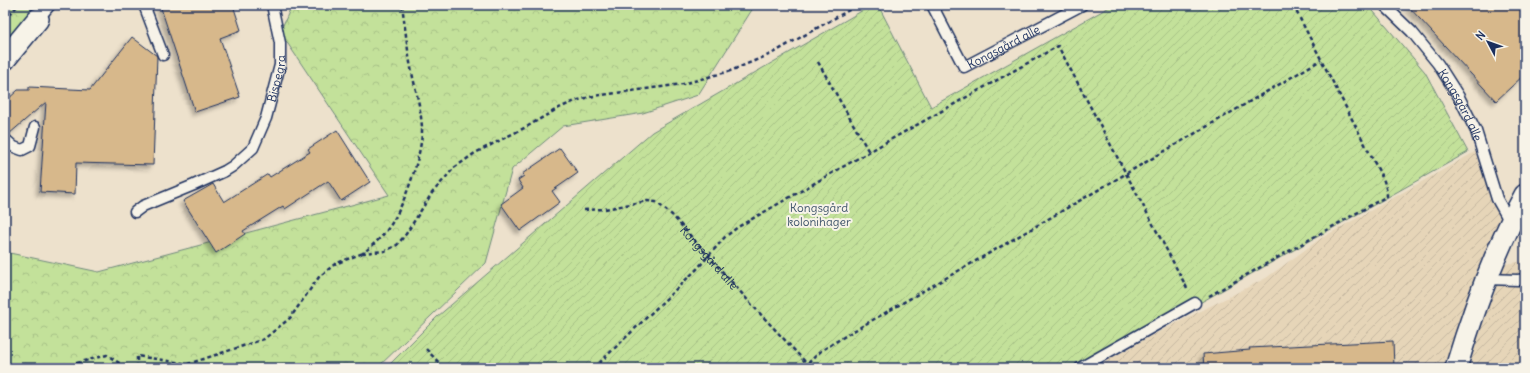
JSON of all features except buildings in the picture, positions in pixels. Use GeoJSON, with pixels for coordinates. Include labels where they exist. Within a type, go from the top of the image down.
{"type":"FeatureCollection","features":[{"type":"Feature","properties":{"kind":"street"},"geometry":{"type":"LineString","coordinates":[[5,59],[44,12]]}},
{"type":"Feature","properties":{"kind":"street"},"geometry":{"type":"LineString","coordinates":[[1456,368],[1473,313],[1486,279],[1510,222],[1525,194]]}},
{"type":"Feature","properties":{"kind":"lane"},"geometry":{"type":"LineString","coordinates":[[144,5],[163,55]]}},
{"type":"Feature","properties":{"kind":"lane","name":"Bispegra"},"geometry":{"type":"LineString","coordinates":[[135,212],[143,206],[225,171],[242,159],[253,148],[266,118],[280,65],[280,43],[272,5]]}},
{"type":"Feature","properties":{"kind":"lane","name":"Kongsgård alle"},"geometry":{"type":"LineString","coordinates":[[932,5],[964,66],[1082,5]]}},
{"type":"Feature","properties":{"kind":"lane","name":"Kongsgård alle"},"geometry":{"type":"LineString","coordinates":[[1384,5],[1412,32],[1430,53],[1459,97],[1476,130],[1497,199],[1510,222]]}},
{"type":"Feature","properties":{"kind":"lane"},"geometry":{"type":"LineString","coordinates":[[5,139],[14,147],[22,150],[30,146],[35,127]]}},
{"type":"Feature","properties":{"kind":"lane"},"geometry":{"type":"LineString","coordinates":[[1486,279],[1525,279]]}},
{"type":"Feature","properties":{"kind":"lane"},"geometry":{"type":"LineString","coordinates":[[1080,368],[1195,303]]}},
{"type":"Feature","properties":{"kind":"path"},"geometry":{"type":"LineString","coordinates":[[5,20],[18,5]]}},
{"type":"Feature","properties":{"kind":"path"},"geometry":{"type":"LineString","coordinates":[[137,368],[137,356],[188,364],[264,339],[290,318],[319,277],[335,264],[363,253],[375,244],[387,230],[396,217],[414,172],[422,145],[422,120],[411,67],[402,5]]}},
{"type":"Feature","properties":{"kind":"path"},"geometry":{"type":"LineString","coordinates":[[363,253],[385,251],[397,245],[406,234],[432,193],[454,168],[475,153],[528,126],[557,109],[575,101],[594,96],[683,84],[730,71],[771,54],[858,5]]}},
{"type":"Feature","properties":{"kind":"path"},"geometry":{"type":"LineString","coordinates":[[594,368],[697,269],[725,237],[738,227],[1058,46],[1195,303],[1387,196],[1384,181],[1293,5]]}},
{"type":"Feature","properties":{"kind":"path"},"geometry":{"type":"LineString","coordinates":[[803,368],[821,351],[850,333],[1321,60]]}},
{"type":"Feature","properties":{"kind":"path"},"geometry":{"type":"LineString","coordinates":[[818,62],[869,152]]}},
{"type":"Feature","properties":{"kind":"path","name":"Kongsgård alle"},"geometry":{"type":"LineString","coordinates":[[584,210],[605,209],[647,201],[656,202],[672,215],[709,254],[753,306],[811,368]]}},
{"type":"Feature","properties":{"kind":"path"},"geometry":{"type":"LineString","coordinates":[[426,349],[444,368]]}},
{"type":"Feature","properties":{"kind":"path"},"geometry":{"type":"LineString","coordinates":[[82,368],[77,363],[107,355],[128,368]]}},
{"type":"Feature","properties":{"kind":"shaded area"},"geometry":{"type":"Polygon","coordinates":[[[1480,149],[1509,217],[1490,266],[1525,261],[1525,368],[1094,368],[1149,337],[1266,278],[1320,239],[1480,149]]]}},
{"type":"Feature","properties":{"kind":"green space"},"geometry":{"type":"Polygon","coordinates":[[[5,5],[42,5],[5,51],[5,5]]]}},
{"type":"Feature","properties":{"kind":"green space"},"geometry":{"type":"Polygon","coordinates":[[[292,5],[755,5],[698,95],[643,113],[563,126],[512,169],[486,263],[377,368],[5,368],[5,252],[99,272],[389,195],[280,32],[292,5]]]}},
{"type":"Feature","properties":{"kind":"green space","name":"Kongsgård kolonihager"},"geometry":{"type":"Polygon","coordinates":[[[872,5],[878,5],[931,107],[1113,5],[1368,5],[1425,72],[1468,152],[1084,368],[386,368],[437,317],[652,132],[872,5]]]}}]}
